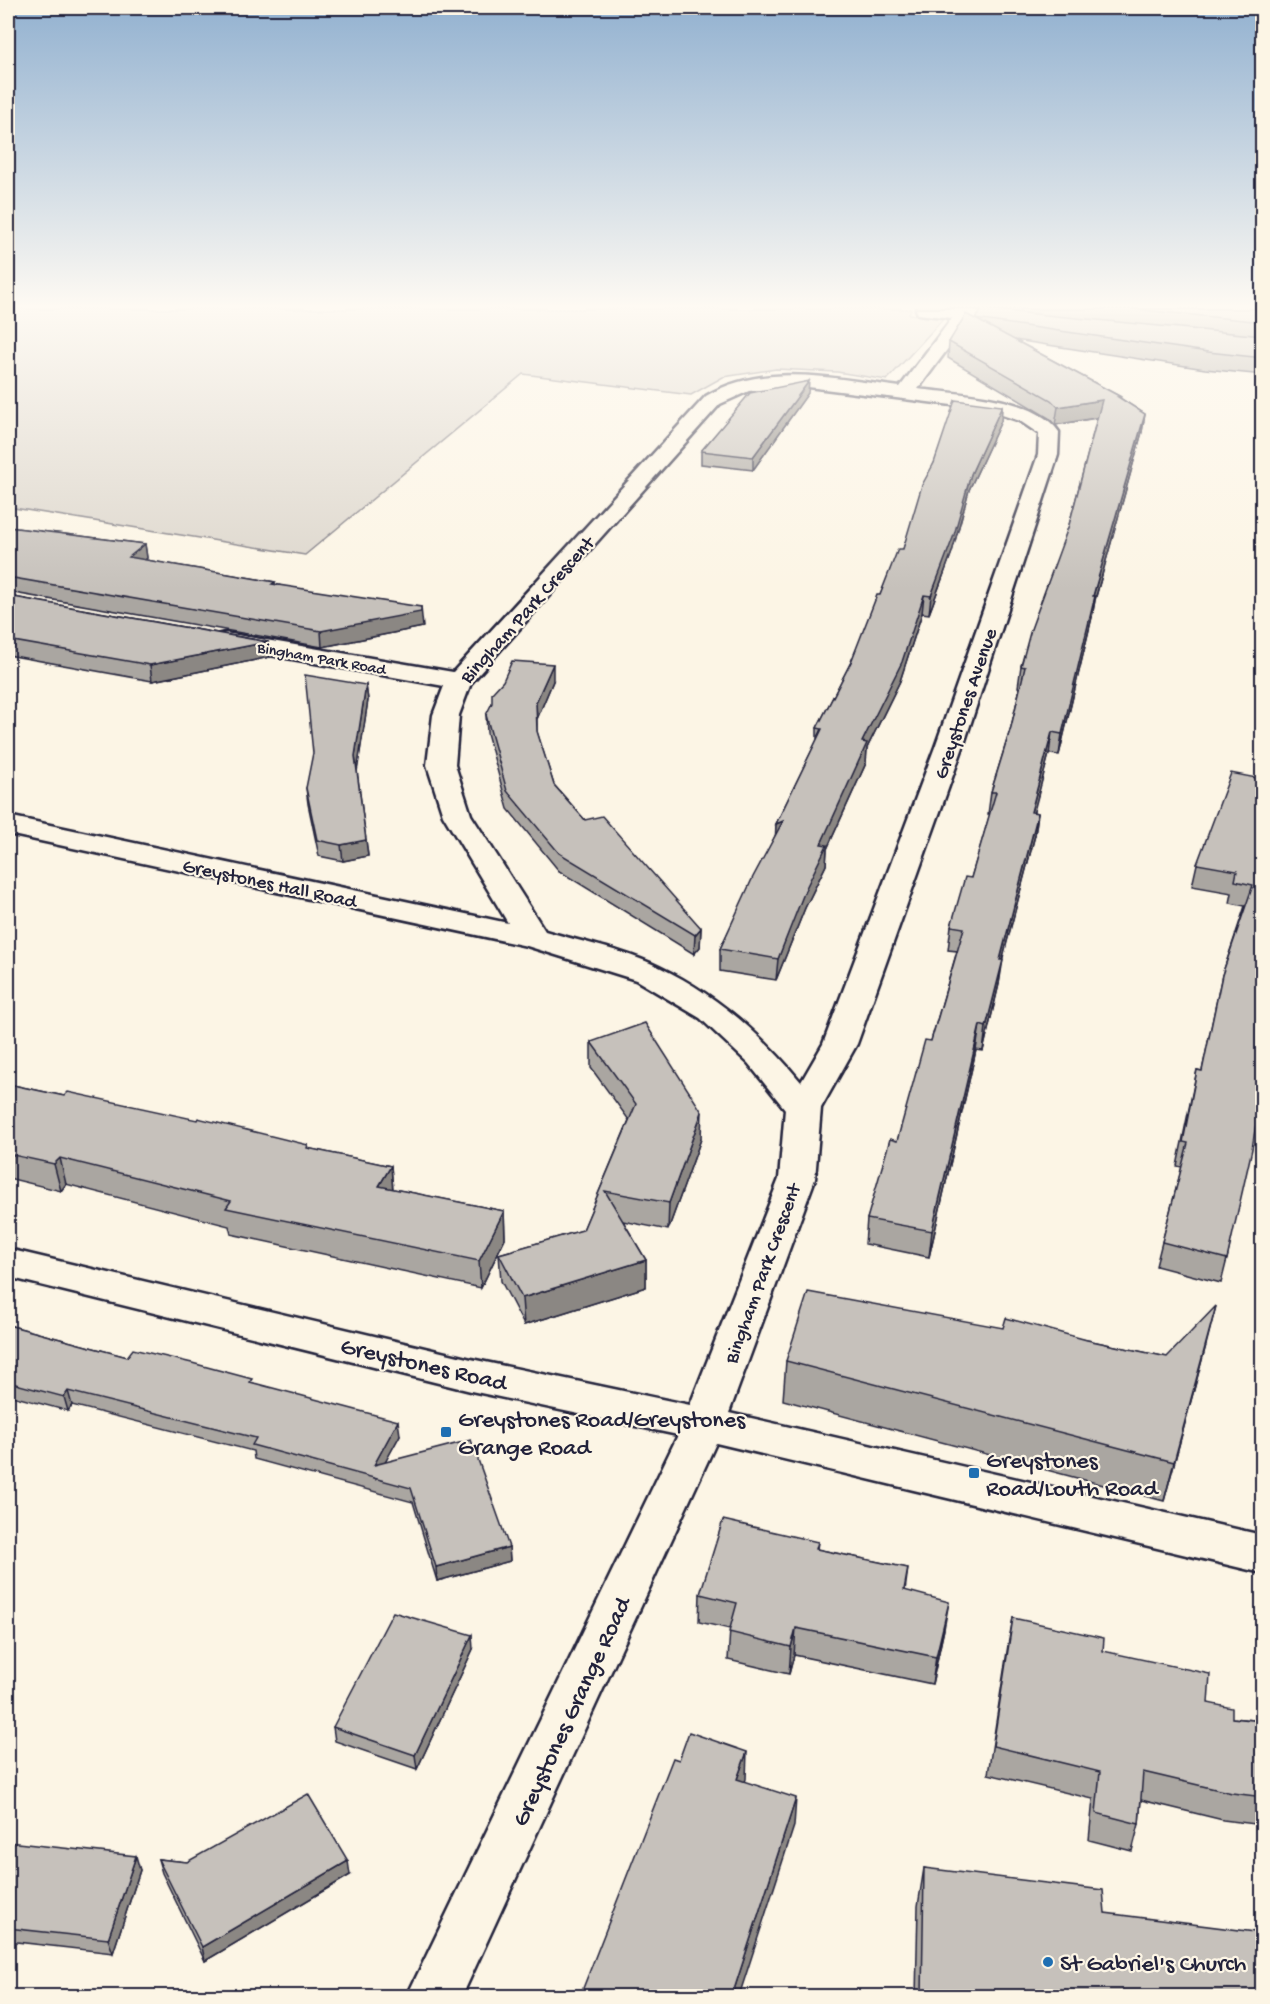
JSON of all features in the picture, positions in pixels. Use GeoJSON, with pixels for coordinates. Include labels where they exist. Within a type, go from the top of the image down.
{"type":"FeatureCollection","features":[{"type":"Feature","properties":{"kind":"street","name":"Bingham Park Crescent"},"geometry":{"type":"LineString","coordinates":[[533,938],[457,815],[441,765],[446,715],[459,681],[710,403]]}},
{"type":"Feature","properties":{"kind":"street","name":"Greystones Avenue"},"geometry":{"type":"LineString","coordinates":[[803,1108],[840,1044],[949,747],[1048,455],[1049,432],[1036,420],[980,403]]}},
{"type":"Feature","properties":{"kind":"street","name":"Bingham Park Road"},"geometry":{"type":"LineString","coordinates":[[204,636],[459,681]]}},
{"type":"Feature","properties":{"kind":"street","name":"Greystones Hall Road"},"geometry":{"type":"LineString","coordinates":[[8,825],[533,938]]}},
{"type":"Feature","properties":{"kind":"street"},"geometry":{"type":"LineString","coordinates":[[533,938],[588,952],[647,973],[712,1011],[760,1055],[803,1108]]}},
{"type":"Feature","properties":{"kind":"street","name":"Bingham Park Crescent"},"geometry":{"type":"LineString","coordinates":[[704,1424],[797,1179],[803,1108]]}},
{"type":"Feature","properties":{"kind":"street","name":"Greystones Road"},"geometry":{"type":"LineString","coordinates":[[8,1263],[471,1375],[704,1424],[1263,1554]]}},
{"type":"Feature","properties":{"kind":"street","name":"Greystones Grange Road"},"geometry":{"type":"LineString","coordinates":[[434,1996],[549,1759],[704,1424]]}},
{"type":"Feature","properties":{"kind":"shaded area"},"geometry":{"type":"Polygon","coordinates":[[[8,403],[489,403],[305,555],[8,507],[8,403]]]}},
{"type":"Feature","properties":{"kind":"building"},"geometry":{"type":"Polygon","coordinates":[[[742,403],[793,403],[753,457],[701,451],[742,403]]]}},
{"type":"Feature","properties":{"kind":"building"},"geometry":{"type":"Polygon","coordinates":[[[954,403],[1002,406],[971,474],[954,535],[931,596],[924,595],[902,662],[862,742],[867,743],[821,844],[827,845],[806,888],[778,959],[720,949],[753,877],[783,821],[776,824],[822,729],[817,728],[851,662],[898,549],[903,549],[922,485],[934,463],[954,403]]]}},
{"type":"Feature","properties":{"kind":"building"},"geometry":{"type":"Polygon","coordinates":[[[1054,403],[1086,403],[1058,407],[1054,403]]]}},
{"type":"Feature","properties":{"kind":"building"},"geometry":{"type":"Polygon","coordinates":[[[1101,403],[1127,403],[1145,414],[1093,596],[1095,596],[1062,734],[1052,732],[1031,812],[1038,813],[1000,960],[1003,960],[986,1027],[980,1025],[932,1231],[867,1219],[890,1139],[897,1141],[925,1040],[931,1041],[964,928],[951,926],[965,877],[971,878],[996,792],[991,792],[1011,727],[1025,667],[1021,666],[1031,629],[1069,525],[1101,403]]]}},
{"type":"Feature","properties":{"kind":"building"},"geometry":{"type":"Polygon","coordinates":[[[8,527],[145,544],[129,557],[275,582],[272,584],[421,607],[421,612],[321,631],[8,577],[8,527]]]}},
{"type":"Feature","properties":{"kind":"building"},"geometry":{"type":"Polygon","coordinates":[[[8,596],[268,642],[150,665],[8,640],[8,596]]]}},
{"type":"Feature","properties":{"kind":"building"},"geometry":{"type":"Polygon","coordinates":[[[512,661],[553,664],[536,702],[537,731],[554,785],[585,820],[602,816],[701,928],[695,935],[559,853],[507,791],[486,715],[492,703],[492,693],[503,681],[512,661]]]}},
{"type":"Feature","properties":{"kind":"building"},"geometry":{"type":"Polygon","coordinates":[[[305,675],[366,685],[355,756],[366,840],[341,845],[317,840],[306,788],[313,753],[305,675]]]}},
{"type":"Feature","properties":{"kind":"building"},"geometry":{"type":"Polygon","coordinates":[[[1263,772],[1263,1079],[1252,1149],[1227,1259],[1162,1242],[1188,1143],[1183,1142],[1197,1070],[1202,1071],[1222,975],[1253,885],[1235,881],[1237,871],[1197,864],[1231,773],[1261,779],[1263,772]]]}},
{"type":"Feature","properties":{"kind":"building"},"geometry":{"type":"Polygon","coordinates":[[[645,1023],[702,1112],[669,1203],[605,1191],[646,1260],[522,1298],[499,1254],[583,1230],[636,1104],[591,1042],[645,1023]]]}},
{"type":"Feature","properties":{"kind":"building"},"geometry":{"type":"Polygon","coordinates":[[[8,1084],[64,1096],[68,1092],[197,1120],[198,1118],[308,1145],[307,1148],[391,1166],[379,1186],[504,1211],[479,1261],[226,1208],[231,1201],[60,1158],[54,1164],[8,1154],[8,1084]]]}},
{"type":"Feature","properties":{"kind":"building"},"geometry":{"type":"Polygon","coordinates":[[[808,1292],[1003,1328],[1006,1318],[1087,1340],[1167,1357],[1216,1306],[1174,1462],[786,1361],[808,1292]]]}},
{"type":"Feature","properties":{"kind":"building"},"geometry":{"type":"Polygon","coordinates":[[[8,1325],[127,1357],[133,1349],[192,1363],[252,1379],[250,1382],[398,1421],[374,1465],[471,1440],[509,1547],[436,1567],[411,1488],[252,1445],[256,1438],[68,1391],[64,1397],[8,1382],[8,1325]]]}},
{"type":"Feature","properties":{"kind":"building"},"geometry":{"type":"Polygon","coordinates":[[[723,1520],[818,1542],[816,1549],[908,1568],[904,1590],[949,1602],[936,1657],[796,1628],[791,1647],[729,1632],[737,1603],[700,1594],[723,1520]]]}},
{"type":"Feature","properties":{"kind":"building"},"geometry":{"type":"Polygon","coordinates":[[[393,1612],[472,1635],[415,1755],[333,1727],[393,1612]]]}},
{"type":"Feature","properties":{"kind":"building"},"geometry":{"type":"Polygon","coordinates":[[[1013,1618],[1104,1638],[1103,1651],[1210,1674],[1208,1703],[1232,1708],[1232,1718],[1263,1721],[1263,1797],[1232,1793],[1143,1772],[1139,1824],[1096,1813],[1100,1772],[993,1746],[1013,1618]]]}},
{"type":"Feature","properties":{"kind":"building"},"geometry":{"type":"Polygon","coordinates":[[[689,1732],[747,1752],[737,1779],[796,1798],[732,1996],[580,1996],[673,1758],[679,1760],[689,1732]]]}},
{"type":"Feature","properties":{"kind":"building"},"geometry":{"type":"Polygon","coordinates":[[[308,1794],[348,1861],[202,1947],[158,1859],[187,1862],[308,1794]]]}},
{"type":"Feature","properties":{"kind":"building"},"geometry":{"type":"Polygon","coordinates":[[[8,1842],[136,1856],[108,1939],[8,1928],[8,1842]]]}},
{"type":"Feature","properties":{"kind":"building"},"geometry":{"type":"Polygon","coordinates":[[[924,1868],[1103,1890],[1105,1913],[1263,1933],[1263,1996],[922,1996],[924,1868]]]}},
{"type":"Feature","properties":{"kind":"place","name":"Greystones Road/Greystones Grange Road"},"geometry":{"type":"Point","coordinates":[446,1432]}},
{"type":"Feature","properties":{"kind":"place","name":"Greystones Road/Louth Road"},"geometry":{"type":"Point","coordinates":[974,1473]}},
{"type":"Feature","properties":{"kind":"place","name":"St Gabriel's Church"},"geometry":{"type":"Point","coordinates":[1048,1962]}}]}
